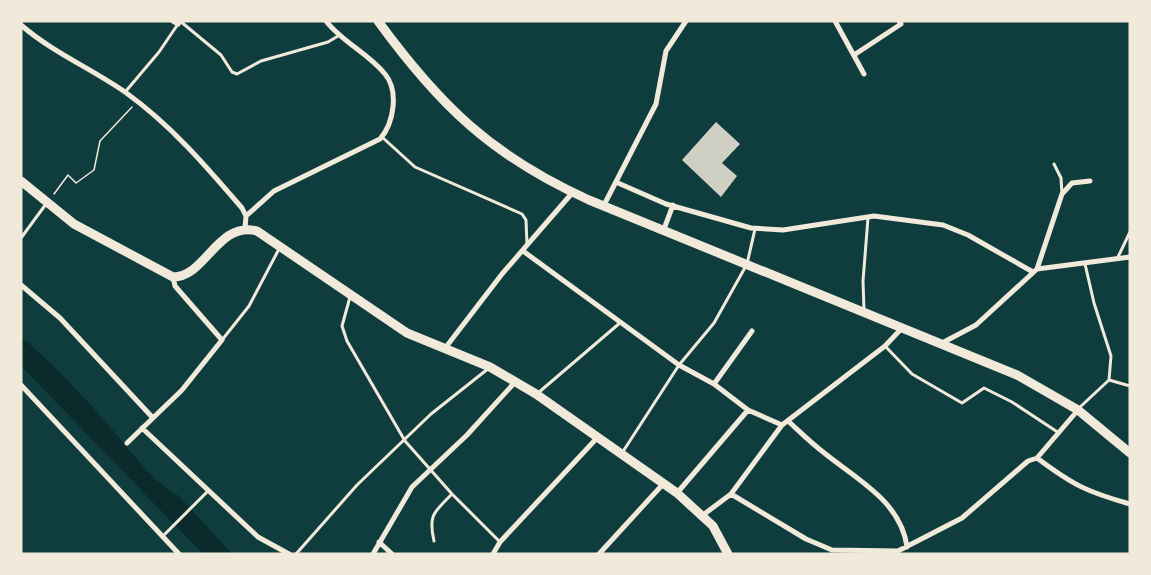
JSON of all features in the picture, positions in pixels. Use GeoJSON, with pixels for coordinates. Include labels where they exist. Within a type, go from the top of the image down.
{"type":"FeatureCollection","features":[{"type":"Feature","properties":{"kind":"main road"},"geometry":{"type":"LineString","coordinates":[[378,21],[437,96],[477,135],[500,152],[573,192],[1017,375],[1078,410],[1130,453]]}},
{"type":"Feature","properties":{"kind":"main road"},"geometry":{"type":"LineString","coordinates":[[21,181],[74,224],[173,278],[180,277],[230,234],[245,228],[257,231],[407,333],[446,347],[490,367],[536,394],[677,493],[713,526],[728,554]]}},
{"type":"Feature","properties":{"kind":"street"},"geometry":{"type":"LineString","coordinates":[[245,228],[246,216],[274,191],[382,137],[389,126],[393,108],[386,75],[338,36],[326,21]]}},
{"type":"Feature","properties":{"kind":"street"},"geometry":{"type":"LineString","coordinates":[[604,205],[618,183],[656,104],[666,51],[686,21]]}},
{"type":"Feature","properties":{"kind":"street"},"geometry":{"type":"LineString","coordinates":[[835,21],[864,74]]}},
{"type":"Feature","properties":{"kind":"street"},"geometry":{"type":"LineString","coordinates":[[854,55],[901,24],[900,21]]}},
{"type":"Feature","properties":{"kind":"street"},"geometry":{"type":"LineString","coordinates":[[21,26],[125,92],[166,125],[200,159],[246,216]]}},
{"type":"Feature","properties":{"kind":"street"},"geometry":{"type":"LineString","coordinates":[[942,343],[976,325],[1035,271],[1062,194],[1072,183],[1090,181]]}},
{"type":"Feature","properties":{"kind":"street"},"geometry":{"type":"LineString","coordinates":[[618,183],[673,205],[756,228],[783,230],[868,216],[943,225],[969,235],[1035,271],[1130,257]]}},
{"type":"Feature","properties":{"kind":"street"},"geometry":{"type":"LineString","coordinates":[[446,347],[573,192]]}},
{"type":"Feature","properties":{"kind":"street"},"geometry":{"type":"LineString","coordinates":[[664,229],[673,205]]}},
{"type":"Feature","properties":{"kind":"street"},"geometry":{"type":"LineString","coordinates":[[525,248],[679,365],[714,384],[748,410],[782,425]]}},
{"type":"Feature","properties":{"kind":"street"},"geometry":{"type":"LineString","coordinates":[[127,444],[182,390],[222,340],[175,286],[173,278]]}},
{"type":"Feature","properties":{"kind":"street"},"geometry":{"type":"LineString","coordinates":[[21,285],[60,318],[153,418]]}},
{"type":"Feature","properties":{"kind":"street"},"geometry":{"type":"LineString","coordinates":[[703,515],[731,494],[782,425],[885,346],[902,328]]}},
{"type":"Feature","properties":{"kind":"street"},"geometry":{"type":"LineString","coordinates":[[714,384],[752,331]]}},
{"type":"Feature","properties":{"kind":"street"},"geometry":{"type":"LineString","coordinates":[[374,554],[412,487],[467,435],[516,381]]}},
{"type":"Feature","properties":{"kind":"street"},"geometry":{"type":"LineString","coordinates":[[21,385],[179,554]]}},
{"type":"Feature","properties":{"kind":"street"},"geometry":{"type":"LineString","coordinates":[[677,493],[748,410]]}},
{"type":"Feature","properties":{"kind":"street"},"geometry":{"type":"LineString","coordinates":[[731,494],[806,539],[832,550],[906,550],[962,518],[1028,461],[1037,458],[1078,410]]}},
{"type":"Feature","properties":{"kind":"street"},"geometry":{"type":"LineString","coordinates":[[788,421],[821,451],[884,500],[905,531],[906,550]]}},
{"type":"Feature","properties":{"kind":"street"},"geometry":{"type":"LineString","coordinates":[[142,428],[258,537],[289,554]]}},
{"type":"Feature","properties":{"kind":"street"},"geometry":{"type":"LineString","coordinates":[[493,554],[500,542],[597,438]]}},
{"type":"Feature","properties":{"kind":"street"},"geometry":{"type":"LineString","coordinates":[[1037,458],[1067,481],[1089,493],[1130,504]]}},
{"type":"Feature","properties":{"kind":"street"},"geometry":{"type":"LineString","coordinates":[[599,554],[664,483]]}},
{"type":"Feature","properties":{"kind":"street"},"geometry":{"type":"LineString","coordinates":[[379,542],[392,554]]}},
{"type":"Feature","properties":{"kind":"lane"},"geometry":{"type":"LineString","coordinates":[[125,92],[159,52],[178,22],[220,55],[232,72],[237,74],[261,61],[328,42],[338,36]]}},
{"type":"Feature","properties":{"kind":"lane"},"geometry":{"type":"LineString","coordinates":[[382,137],[415,167],[522,214],[527,228],[525,248]]}},
{"type":"Feature","properties":{"kind":"lane"},"geometry":{"type":"LineString","coordinates":[[1054,164],[1060,178],[1062,194]]}},
{"type":"Feature","properties":{"kind":"lane"},"geometry":{"type":"LineString","coordinates":[[21,238],[47,203]]}},
{"type":"Feature","properties":{"kind":"lane"},"geometry":{"type":"LineString","coordinates":[[864,312],[863,281],[868,216]]}},
{"type":"Feature","properties":{"kind":"lane"},"geometry":{"type":"LineString","coordinates":[[621,454],[679,365],[714,323],[747,264],[756,228]]}},
{"type":"Feature","properties":{"kind":"lane"},"geometry":{"type":"LineString","coordinates":[[1118,258],[1130,232]]}},
{"type":"Feature","properties":{"kind":"lane"},"geometry":{"type":"LineString","coordinates":[[222,340],[249,306],[281,246]]}},
{"type":"Feature","properties":{"kind":"lane"},"geometry":{"type":"LineString","coordinates":[[1078,410],[1109,380],[1111,356],[1094,303],[1085,262]]}},
{"type":"Feature","properties":{"kind":"lane"},"geometry":{"type":"LineString","coordinates":[[351,296],[342,326],[347,341],[405,441],[429,470],[500,542]]}},
{"type":"Feature","properties":{"kind":"lane"},"geometry":{"type":"LineString","coordinates":[[536,394],[621,322]]}},
{"type":"Feature","properties":{"kind":"lane"},"geometry":{"type":"LineString","coordinates":[[885,346],[912,374],[962,404],[984,388],[1012,402],[1059,433]]}},
{"type":"Feature","properties":{"kind":"lane"},"geometry":{"type":"LineString","coordinates":[[296,554],[357,485],[431,414],[490,367]]}},
{"type":"Feature","properties":{"kind":"lane"},"geometry":{"type":"LineString","coordinates":[[1109,380],[1130,386]]}},
{"type":"Feature","properties":{"kind":"lane"},"geometry":{"type":"LineString","coordinates":[[163,536],[208,491]]}},
{"type":"Feature","properties":{"kind":"lane"},"geometry":{"type":"LineString","coordinates":[[434,541],[430,525],[433,513],[452,494]]}},
{"type":"Feature","properties":{"kind":"path"},"geometry":{"type":"LineString","coordinates":[[47,203],[68,175],[76,183],[94,170],[100,141],[137,102]]}},
{"type":"Feature","properties":{"kind":"water"},"geometry":{"type":"Polygon","coordinates":[[[21,337],[68,381],[142,465],[169,490],[179,496],[232,554],[203,554],[21,366],[21,337]]]}},
{"type":"Feature","properties":{"kind":"building"},"geometry":{"type":"Polygon","coordinates":[[[716,122],[740,144],[722,163],[737,176],[721,197],[682,160],[716,122]]]}}]}
